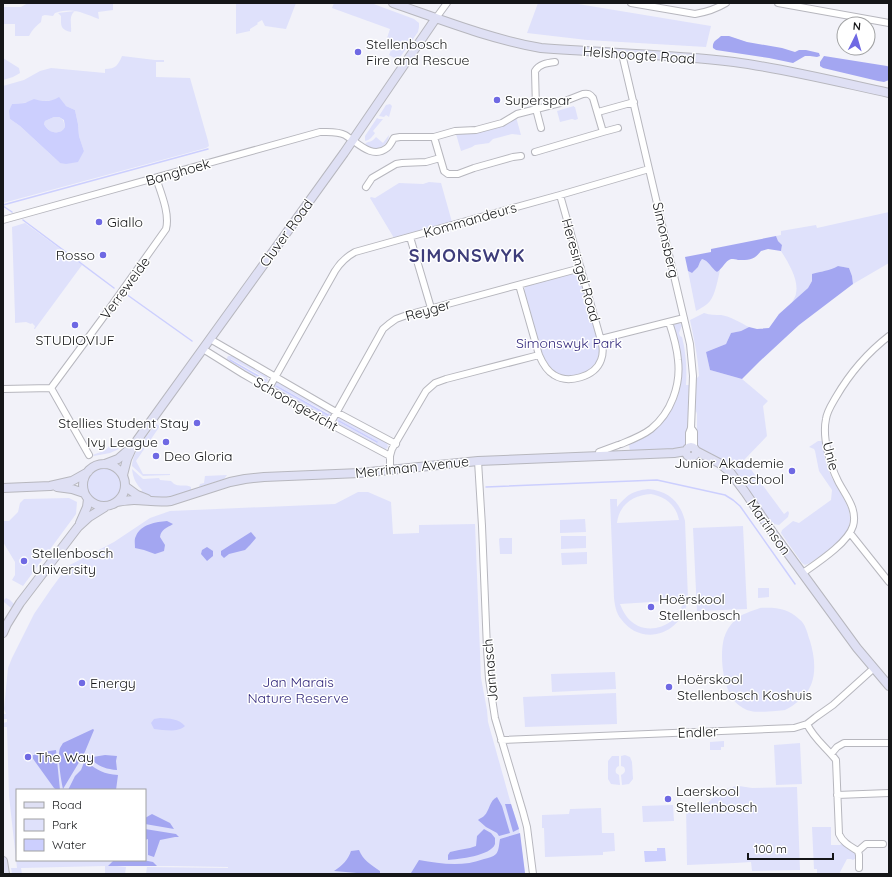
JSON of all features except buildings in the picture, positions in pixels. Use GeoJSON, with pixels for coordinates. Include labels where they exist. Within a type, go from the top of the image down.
{"type":"FeatureCollection","features":[{"type":"Feature","properties":{"kind":"street","name":"Helshoogte Road"},"geometry":{"type":"LineString","coordinates":[[393,3],[475,32],[524,45],[541,48],[697,58],[735,62],[813,76],[889,93]]}},
{"type":"Feature","properties":{"kind":"street"},"geometry":{"type":"LineString","coordinates":[[436,18],[447,3]]}},
{"type":"Feature","properties":{"kind":"street"},"geometry":{"type":"LineString","coordinates":[[631,3],[695,14],[705,13],[726,3]]}},
{"type":"Feature","properties":{"kind":"street"},"geometry":{"type":"LineString","coordinates":[[778,3],[889,23]]}},
{"type":"Feature","properties":{"kind":"street","name":"Cluver Road"},"geometry":{"type":"LineString","coordinates":[[123,475],[127,459],[133,446],[352,141],[436,18]]}},
{"type":"Feature","properties":{"kind":"street","name":"Simonsberg"},"geometry":{"type":"LineString","coordinates":[[622,54],[690,344],[693,376],[691,428],[689,433],[691,452]]}},
{"type":"Feature","properties":{"kind":"street"},"geometry":{"type":"LineString","coordinates":[[541,128],[536,109],[535,71],[537,67],[555,62]]}},
{"type":"Feature","properties":{"kind":"street"},"geometry":{"type":"LineString","coordinates":[[521,156],[474,168],[458,174],[448,174],[444,171],[434,137],[455,131],[476,130],[502,123],[518,114],[560,103],[587,93],[593,98],[603,132]]}},
{"type":"Feature","properties":{"kind":"street"},"geometry":{"type":"LineString","coordinates":[[598,112],[634,102]]}},
{"type":"Feature","properties":{"kind":"street"},"geometry":{"type":"LineString","coordinates":[[535,152],[618,128]]}},
{"type":"Feature","properties":{"kind":"street","name":"Banghoek"},"geometry":{"type":"LineString","coordinates":[[3,220],[320,132],[339,133],[360,146],[376,152],[386,149],[394,138],[434,137]]}},
{"type":"Feature","properties":{"kind":"street"},"geometry":{"type":"LineString","coordinates":[[366,187],[372,178],[396,164],[426,162],[440,158]]}},
{"type":"Feature","properties":{"kind":"street","name":"Kommandeurs"},"geometry":{"type":"LineString","coordinates":[[269,388],[339,264],[355,252],[649,169]]}},
{"type":"Feature","properties":{"kind":"street","name":"Verreweide"},"geometry":{"type":"LineString","coordinates":[[51,388],[166,229],[167,213],[156,178]]}},
{"type":"Feature","properties":{"kind":"street","name":"Heresingel Road"},"geometry":{"type":"LineString","coordinates":[[519,285],[539,355],[544,365],[554,375],[566,379],[581,378],[597,367],[601,360],[603,350],[601,339],[560,195]]}},
{"type":"Feature","properties":{"kind":"street"},"geometry":{"type":"LineString","coordinates":[[410,237],[432,308]]}},
{"type":"Feature","properties":{"kind":"street","name":"Reyger"},"geometry":{"type":"LineString","coordinates":[[330,424],[383,329],[396,319],[581,268]]}},
{"type":"Feature","properties":{"kind":"street"},"geometry":{"type":"LineString","coordinates":[[601,339],[684,318]]}},
{"type":"Feature","properties":{"kind":"street"},"geometry":{"type":"LineString","coordinates":[[599,456],[599,452],[635,438],[651,429],[668,410],[676,389],[678,376],[678,360],[670,322]]}},
{"type":"Feature","properties":{"kind":"street","name":"Unie"},"geometry":{"type":"LineString","coordinates":[[850,533],[854,521],[852,508],[837,479],[829,458],[825,435],[826,419],[831,406],[848,377],[863,360],[889,336]]}},
{"type":"Feature","properties":{"kind":"street","name":"Schoongezicht"},"geometry":{"type":"LineString","coordinates":[[210,339],[336,412],[396,444]]}},
{"type":"Feature","properties":{"kind":"street","name":"Schoongezicht"},"geometry":{"type":"LineString","coordinates":[[203,349],[330,424],[390,456]]}},
{"type":"Feature","properties":{"kind":"street"},"geometry":{"type":"LineString","coordinates":[[222,361],[229,351]]}},
{"type":"Feature","properties":{"kind":"street"},"geometry":{"type":"LineString","coordinates":[[390,470],[390,456],[423,395],[429,387],[435,383],[539,355]]}},
{"type":"Feature","properties":{"kind":"street"},"geometry":{"type":"LineString","coordinates":[[3,389],[51,388],[88,455]]}},
{"type":"Feature","properties":{"kind":"street"},"geometry":{"type":"LineString","coordinates":[[621,444],[627,455]]}},
{"type":"Feature","properties":{"kind":"street","name":"Cluver Road"},"geometry":{"type":"LineString","coordinates":[[105,464],[118,459],[133,446]]}},
{"type":"Feature","properties":{"kind":"street","name":"Merriman Avenue"},"geometry":{"type":"LineString","coordinates":[[117,502],[135,500],[165,502],[178,500],[211,488],[245,479],[264,477],[360,473],[478,461],[691,452]]}},
{"type":"Feature","properties":{"kind":"street","name":"Martinson"},"geometry":{"type":"LineString","coordinates":[[691,452],[719,463],[730,472],[772,533],[857,648],[874,668]]}},
{"type":"Feature","properties":{"kind":"street","name":"Jannasch"},"geometry":{"type":"LineString","coordinates":[[478,461],[487,656],[495,718],[527,827],[533,874]]}},
{"type":"Feature","properties":{"kind":"street"},"geometry":{"type":"LineString","coordinates":[[3,633],[20,604],[78,527],[89,517],[105,507],[117,502],[123,495],[126,487],[123,475],[114,466],[105,464],[96,466],[72,481],[50,486]]}},
{"type":"Feature","properties":{"kind":"street"},"geometry":{"type":"LineString","coordinates":[[78,527],[86,507],[86,496],[83,484],[88,471]]}},
{"type":"Feature","properties":{"kind":"street"},"geometry":{"type":"LineString","coordinates":[[3,488],[50,486],[72,489],[86,496],[95,505],[105,507]]}},
{"type":"Feature","properties":{"kind":"street","name":"Merriman Avenue"},"geometry":{"type":"LineString","coordinates":[[126,487],[154,502]]}},
{"type":"Feature","properties":{"kind":"street"},"geometry":{"type":"LineString","coordinates":[[803,573],[843,542],[850,533],[889,582]]}},
{"type":"Feature","properties":{"kind":"street"},"geometry":{"type":"LineString","coordinates":[[874,668],[889,686]]}},
{"type":"Feature","properties":{"kind":"street","name":"Endler"},"geometry":{"type":"LineString","coordinates":[[501,740],[794,728],[807,724],[833,705],[874,668]]}},
{"type":"Feature","properties":{"kind":"street"},"geometry":{"type":"LineString","coordinates":[[807,724],[814,736],[836,760],[839,834],[840,838],[858,850]]}},
{"type":"Feature","properties":{"kind":"street"},"geometry":{"type":"LineString","coordinates":[[831,754],[837,747],[844,744],[889,742]]}},
{"type":"Feature","properties":{"kind":"street"},"geometry":{"type":"LineString","coordinates":[[837,795],[889,793]]}},
{"type":"Feature","properties":{"kind":"street"},"geometry":{"type":"LineString","coordinates":[[858,850],[866,844],[883,844]]}},
{"type":"Feature","properties":{"kind":"street"},"geometry":{"type":"LineString","coordinates":[[858,850],[859,868]]}},
{"type":"Feature","properties":{"kind":"street"},"geometry":{"type":"LineString","coordinates":[[3,861],[4,874]]}},
{"type":"Feature","properties":{"kind":"green space"},"geometry":{"type":"Polygon","coordinates":[[[28,3],[113,3],[113,10],[98,12],[99,19],[73,11],[62,11],[55,13],[53,16],[45,15],[42,16],[41,22],[34,28],[29,36],[15,36],[15,24],[3,24],[3,7],[21,7],[28,3]]]}},
{"type":"Feature","properties":{"kind":"green space"},"geometry":{"type":"Polygon","coordinates":[[[236,3],[296,3],[286,29],[265,26],[262,20],[250,29],[250,31],[236,34],[236,3]]]}},
{"type":"Feature","properties":{"kind":"green space"},"geometry":{"type":"Polygon","coordinates":[[[334,3],[371,3],[414,19],[419,23],[418,32],[401,56],[394,58],[389,55],[391,50],[384,47],[390,29],[332,8],[334,3]]]}},
{"type":"Feature","properties":{"kind":"green space"},"geometry":{"type":"Polygon","coordinates":[[[538,3],[572,3],[711,26],[706,47],[587,40],[527,33],[538,3]]]}},
{"type":"Feature","properties":{"kind":"green space"},"geometry":{"type":"Polygon","coordinates":[[[75,11],[71,18],[71,32],[65,30],[62,27],[61,16],[58,13],[75,11]]]}},
{"type":"Feature","properties":{"kind":"green space"},"geometry":{"type":"Polygon","coordinates":[[[122,56],[164,60],[164,62],[156,62],[156,77],[190,78],[209,146],[3,203],[3,86],[24,80],[40,71],[51,68],[105,73],[105,69],[109,69],[118,64],[122,56]],[[55,100],[12,104],[10,119],[20,126],[60,163],[84,151],[79,136],[75,110],[55,100]]]}},
{"type":"Feature","properties":{"kind":"green space"},"geometry":{"type":"Polygon","coordinates":[[[3,58],[19,68],[20,73],[3,80],[3,58]]]}},
{"type":"Feature","properties":{"kind":"green space"},"geometry":{"type":"Polygon","coordinates":[[[390,104],[392,106],[389,117],[386,115],[384,117],[379,116],[386,105],[390,104]]]}},
{"type":"Feature","properties":{"kind":"green space"},"geometry":{"type":"Polygon","coordinates":[[[574,106],[578,119],[560,122],[557,111],[574,106]]]}},
{"type":"Feature","properties":{"kind":"green space"},"geometry":{"type":"Polygon","coordinates":[[[54,117],[59,117],[63,120],[65,127],[60,132],[48,130],[44,124],[45,121],[54,117]]]}},
{"type":"Feature","properties":{"kind":"green space"},"geometry":{"type":"Polygon","coordinates":[[[516,117],[521,135],[512,134],[493,139],[489,143],[475,145],[461,151],[456,134],[505,124],[516,117]]]}},
{"type":"Feature","properties":{"kind":"green space"},"geometry":{"type":"Polygon","coordinates":[[[377,118],[383,119],[373,131],[375,133],[373,136],[365,141],[365,136],[377,118]]]}},
{"type":"Feature","properties":{"kind":"green space"},"geometry":{"type":"Polygon","coordinates":[[[389,135],[383,146],[372,148],[365,144],[376,137],[383,143],[389,135]]]}},
{"type":"Feature","properties":{"kind":"green space"},"geometry":{"type":"Polygon","coordinates":[[[429,182],[441,183],[452,222],[394,238],[370,198],[375,198],[399,183],[423,184],[429,182]]]}},
{"type":"Feature","properties":{"kind":"green space"},"geometry":{"type":"Polygon","coordinates":[[[889,212],[889,263],[853,284],[849,268],[838,266],[831,271],[822,271],[812,281],[808,288],[792,303],[797,288],[792,271],[781,251],[782,245],[776,236],[781,235],[781,231],[816,225],[817,228],[889,212]]]}},
{"type":"Feature","properties":{"kind":"green space"},"geometry":{"type":"Polygon","coordinates":[[[25,223],[82,265],[35,329],[35,326],[32,323],[15,323],[12,227],[25,223]]]}},
{"type":"Feature","properties":{"kind":"green space"},"geometry":{"type":"Polygon","coordinates":[[[702,259],[717,272],[720,270],[712,298],[707,304],[696,311],[688,271],[692,273],[698,267],[702,259]]]}},
{"type":"Feature","properties":{"kind":"green space","name":"Simonswyk Park"},"geometry":{"type":"Polygon","coordinates":[[[573,272],[579,275],[599,342],[599,353],[596,363],[585,373],[570,376],[557,373],[548,365],[542,354],[524,291],[525,287],[528,285],[573,272]]]}},
{"type":"Feature","properties":{"kind":"green space"},"geometry":{"type":"Polygon","coordinates":[[[704,313],[728,317],[749,327],[741,331],[731,333],[726,344],[706,352],[710,370],[742,379],[768,401],[763,406],[767,436],[744,460],[784,514],[788,511],[788,517],[779,525],[772,522],[733,470],[720,459],[697,447],[697,414],[695,408],[696,379],[699,376],[697,355],[690,320],[704,313]]]}},
{"type":"Feature","properties":{"kind":"green space"},"geometry":{"type":"Polygon","coordinates":[[[677,323],[682,325],[679,333],[682,337],[685,355],[686,385],[689,385],[686,447],[682,449],[630,452],[629,444],[669,413],[679,393],[681,382],[681,361],[674,329],[674,325],[677,323]]]}},
{"type":"Feature","properties":{"kind":"green space"},"geometry":{"type":"Polygon","coordinates":[[[228,356],[232,356],[267,376],[268,381],[264,383],[226,360],[228,356]],[[231,359],[229,361],[265,381],[266,378],[231,359]]]}},
{"type":"Feature","properties":{"kind":"green space"},"geometry":{"type":"Polygon","coordinates":[[[276,382],[278,382],[330,411],[330,417],[326,418],[274,389],[273,387],[276,382]],[[276,385],[275,387],[328,415],[328,413],[276,385]]]}},
{"type":"Feature","properties":{"kind":"green space"},"geometry":{"type":"Polygon","coordinates":[[[337,418],[341,418],[387,443],[388,447],[383,450],[337,425],[337,418]],[[339,420],[339,422],[376,443],[377,441],[339,420]]]}},
{"type":"Feature","properties":{"kind":"green space"},"geometry":{"type":"Polygon","coordinates":[[[156,424],[160,426],[136,461],[143,474],[170,475],[143,476],[132,466],[133,460],[141,444],[156,424]]]}},
{"type":"Feature","properties":{"kind":"green space"},"geometry":{"type":"Polygon","coordinates":[[[818,441],[822,441],[828,468],[846,504],[850,520],[848,529],[838,542],[810,563],[805,565],[781,533],[782,530],[793,521],[799,523],[831,500],[832,490],[819,471],[814,449],[809,447],[818,441]]]}},
{"type":"Feature","properties":{"kind":"green space"},"geometry":{"type":"Polygon","coordinates":[[[109,446],[119,449],[110,453],[93,455],[104,451],[109,446]]]}},
{"type":"Feature","properties":{"kind":"green space"},"geometry":{"type":"Polygon","coordinates":[[[109,468],[118,473],[122,479],[122,493],[118,499],[109,504],[101,504],[92,499],[88,493],[87,482],[92,473],[98,469],[109,468]]]}},
{"type":"Feature","properties":{"kind":"green space"},"geometry":{"type":"Polygon","coordinates":[[[132,469],[143,479],[159,478],[160,480],[171,481],[176,485],[191,487],[191,490],[160,498],[147,495],[141,492],[142,490],[135,481],[132,469]]]}},
{"type":"Feature","properties":{"kind":"green space"},"geometry":{"type":"Polygon","coordinates":[[[227,475],[224,479],[199,487],[200,484],[204,483],[205,476],[227,475]]]}},
{"type":"Feature","properties":{"kind":"green space"},"geometry":{"type":"Polygon","coordinates":[[[642,490],[655,490],[672,498],[680,508],[685,521],[688,599],[685,611],[678,621],[670,628],[660,633],[650,635],[640,633],[630,628],[621,619],[615,607],[614,598],[610,499],[617,499],[617,507],[630,494],[642,490]],[[651,494],[638,496],[628,502],[621,511],[617,523],[679,520],[678,515],[670,502],[651,494]],[[683,600],[620,604],[627,617],[634,624],[651,628],[660,627],[675,617],[683,600]]]}},
{"type":"Feature","properties":{"kind":"green space","name":"Jan Marais Nature Reserve"},"geometry":{"type":"Polygon","coordinates":[[[358,492],[368,492],[391,502],[393,534],[419,533],[419,525],[475,524],[481,678],[488,722],[519,829],[525,874],[146,874],[147,867],[228,867],[116,866],[126,867],[125,874],[105,874],[105,866],[21,868],[22,874],[12,874],[11,868],[17,868],[16,861],[146,861],[146,789],[16,789],[16,859],[9,796],[7,727],[3,727],[3,723],[7,722],[7,719],[3,719],[3,714],[6,714],[4,709],[8,668],[12,658],[34,614],[68,566],[114,542],[150,518],[170,511],[335,504],[358,492]]]}},
{"type":"Feature","properties":{"kind":"green space","name":"Stellenbosch University"},"geometry":{"type":"Polygon","coordinates":[[[69,498],[77,502],[76,514],[23,586],[12,580],[15,575],[15,562],[3,542],[3,521],[9,521],[18,512],[20,503],[24,499],[69,498]]]}},
{"type":"Feature","properties":{"kind":"green space"},"geometry":{"type":"Polygon","coordinates":[[[585,519],[586,532],[560,533],[560,520],[585,519]]]}},
{"type":"Feature","properties":{"kind":"green space"},"geometry":{"type":"Polygon","coordinates":[[[743,526],[747,609],[697,611],[693,528],[743,526]]]}},
{"type":"Feature","properties":{"kind":"green space"},"geometry":{"type":"Polygon","coordinates":[[[561,536],[586,536],[586,548],[561,549],[561,536]]]}},
{"type":"Feature","properties":{"kind":"green space"},"geometry":{"type":"Polygon","coordinates":[[[500,538],[512,538],[512,554],[500,554],[500,538]]]}},
{"type":"Feature","properties":{"kind":"green space"},"geometry":{"type":"Polygon","coordinates":[[[587,552],[587,564],[562,565],[561,553],[587,552]]]}},
{"type":"Feature","properties":{"kind":"green space"},"geometry":{"type":"Polygon","coordinates":[[[758,588],[769,588],[769,597],[758,598],[758,588]]]}},
{"type":"Feature","properties":{"kind":"green space"},"geometry":{"type":"Polygon","coordinates":[[[6,598],[14,604],[11,608],[4,602],[6,598]]]}},
{"type":"Feature","properties":{"kind":"green space"},"geometry":{"type":"Polygon","coordinates":[[[760,608],[786,610],[795,615],[805,626],[814,657],[813,680],[810,687],[800,700],[785,710],[758,712],[750,711],[740,706],[734,700],[726,684],[722,665],[722,655],[724,638],[727,631],[737,618],[760,608]]]}},
{"type":"Feature","properties":{"kind":"green space"},"geometry":{"type":"Polygon","coordinates":[[[615,672],[616,689],[552,692],[551,674],[615,672]]]}},
{"type":"Feature","properties":{"kind":"green space"},"geometry":{"type":"Polygon","coordinates":[[[616,693],[617,724],[525,727],[523,697],[616,693]]]}},
{"type":"Feature","properties":{"kind":"green space"},"geometry":{"type":"Polygon","coordinates":[[[724,741],[724,747],[721,747],[721,750],[710,750],[710,742],[724,741]]]}},
{"type":"Feature","properties":{"kind":"green space"},"geometry":{"type":"Polygon","coordinates":[[[800,743],[802,784],[776,785],[774,745],[800,743]]]}},
{"type":"Feature","properties":{"kind":"green space"},"geometry":{"type":"Polygon","coordinates":[[[625,755],[630,757],[632,762],[633,779],[629,784],[622,785],[621,775],[625,771],[624,767],[621,766],[621,756],[625,755]]]}},
{"type":"Feature","properties":{"kind":"green space"},"geometry":{"type":"Polygon","coordinates":[[[612,756],[619,756],[619,766],[616,768],[616,773],[619,775],[620,785],[611,784],[608,779],[608,761],[612,756]]]}},
{"type":"Feature","properties":{"kind":"green space"},"geometry":{"type":"Polygon","coordinates":[[[739,786],[752,788],[797,787],[800,870],[752,871],[751,862],[687,865],[686,804],[708,803],[714,796],[722,791],[739,786]]]}},
{"type":"Feature","properties":{"kind":"green space"},"geometry":{"type":"Polygon","coordinates":[[[673,805],[674,821],[643,822],[642,806],[673,805]]]}},
{"type":"Feature","properties":{"kind":"green space"},"geometry":{"type":"Polygon","coordinates":[[[601,808],[602,833],[614,833],[615,851],[603,852],[603,855],[545,857],[542,815],[569,814],[570,809],[601,808]]]}},
{"type":"Feature","properties":{"kind":"green space"},"geometry":{"type":"Polygon","coordinates":[[[812,827],[831,827],[831,845],[840,845],[842,843],[856,853],[856,858],[853,860],[847,859],[839,874],[817,874],[817,869],[814,869],[812,827]]]}},
{"type":"Feature","properties":{"kind":"shaded area"},"geometry":{"type":"Polygon","coordinates":[[[721,36],[729,36],[747,42],[782,48],[795,52],[799,50],[806,50],[819,53],[820,56],[805,56],[793,63],[716,50],[713,48],[713,44],[721,36]]]}},
{"type":"Feature","properties":{"kind":"shaded area"},"geometry":{"type":"Polygon","coordinates":[[[824,56],[887,66],[889,67],[889,80],[884,82],[878,81],[823,68],[820,66],[820,62],[824,56]]]}},
{"type":"Feature","properties":{"kind":"shaded area"},"geometry":{"type":"Polygon","coordinates":[[[776,236],[782,245],[781,251],[768,249],[761,251],[749,260],[731,259],[727,261],[717,272],[702,259],[698,267],[692,273],[688,271],[685,257],[711,252],[711,249],[776,236]]]}},
{"type":"Feature","properties":{"kind":"shaded area"},"geometry":{"type":"Polygon","coordinates":[[[838,266],[849,268],[853,284],[799,325],[742,379],[710,370],[706,352],[726,344],[731,333],[741,331],[749,327],[757,329],[769,328],[779,314],[808,288],[812,281],[812,274],[838,266]]]}},
{"type":"Feature","properties":{"kind":"shaded area"},"geometry":{"type":"Polygon","coordinates":[[[167,521],[173,524],[162,532],[160,537],[165,545],[164,551],[155,554],[135,548],[135,537],[141,529],[154,523],[167,521]]]}},
{"type":"Feature","properties":{"kind":"shaded area"},"geometry":{"type":"Polygon","coordinates":[[[251,532],[256,538],[245,550],[229,554],[224,558],[221,555],[221,551],[251,532]]]}},
{"type":"Feature","properties":{"kind":"shaded area"},"geometry":{"type":"Polygon","coordinates":[[[207,547],[213,551],[213,556],[207,561],[201,554],[202,550],[207,547]]]}},
{"type":"Feature","properties":{"kind":"shaded area"},"geometry":{"type":"Polygon","coordinates":[[[93,729],[94,730],[84,754],[63,789],[59,763],[60,748],[63,743],[93,729]]]}},
{"type":"Feature","properties":{"kind":"shaded area"},"geometry":{"type":"Polygon","coordinates":[[[56,750],[60,789],[54,788],[31,756],[42,752],[56,750]]]}},
{"type":"Feature","properties":{"kind":"shaded area"},"geometry":{"type":"Polygon","coordinates":[[[105,755],[117,756],[117,770],[100,766],[87,756],[93,757],[105,755]]]}},
{"type":"Feature","properties":{"kind":"shaded area"},"geometry":{"type":"Polygon","coordinates":[[[85,760],[100,771],[118,775],[116,789],[68,789],[75,776],[81,770],[85,760]]]}},
{"type":"Feature","properties":{"kind":"shaded area"},"geometry":{"type":"Polygon","coordinates":[[[497,797],[502,806],[510,833],[499,836],[478,820],[484,816],[492,801],[497,797]]]}},
{"type":"Feature","properties":{"kind":"shaded area"},"geometry":{"type":"Polygon","coordinates":[[[505,804],[511,804],[519,829],[513,832],[505,804]]]}},
{"type":"Feature","properties":{"kind":"shaded area"},"geometry":{"type":"Polygon","coordinates":[[[152,814],[170,823],[174,829],[146,824],[146,817],[152,814]]]}},
{"type":"Feature","properties":{"kind":"shaded area"},"geometry":{"type":"Polygon","coordinates":[[[146,829],[176,834],[179,837],[160,840],[154,857],[148,855],[148,839],[146,840],[146,829]]]}},
{"type":"Feature","properties":{"kind":"shaded area"},"geometry":{"type":"Polygon","coordinates":[[[484,829],[491,833],[495,838],[495,844],[492,848],[474,856],[448,860],[448,855],[450,852],[476,846],[477,836],[484,829]]]}},
{"type":"Feature","properties":{"kind":"shaded area"},"geometry":{"type":"Polygon","coordinates":[[[520,833],[525,873],[411,873],[419,860],[444,864],[460,864],[476,862],[490,857],[497,853],[500,839],[520,833]]]}},
{"type":"Feature","properties":{"kind":"shaded area"},"geometry":{"type":"Polygon","coordinates":[[[359,850],[370,864],[380,871],[380,874],[334,871],[340,867],[351,851],[359,850]]]}},
{"type":"Feature","properties":{"kind":"shaded area"},"geometry":{"type":"Polygon","coordinates":[[[113,861],[146,861],[153,862],[157,866],[108,866],[113,861]]]}},
{"type":"Feature","properties":{"kind":"water"},"geometry":{"type":"Polygon","coordinates":[[[59,97],[66,106],[75,110],[79,136],[84,151],[78,162],[66,164],[60,163],[20,126],[10,119],[9,111],[12,104],[25,103],[34,99],[47,101],[59,97]],[[54,117],[45,121],[44,124],[48,130],[60,132],[63,130],[65,127],[64,120],[59,117],[54,117]]]}},
{"type":"Feature","properties":{"kind":"water"},"geometry":{"type":"Polygon","coordinates":[[[160,718],[177,720],[185,726],[178,730],[154,729],[151,723],[154,719],[160,718]]]}},
{"type":"Feature","properties":{"kind":"water"},"geometry":{"type":"Polygon","coordinates":[[[657,848],[665,848],[666,861],[645,862],[644,851],[657,851],[657,848]]]}},
{"type":"Feature","properties":{"kind":"waterway"},"geometry":{"type":"LineString","coordinates":[[3,205],[208,149]]}},
{"type":"Feature","properties":{"kind":"waterway"},"geometry":{"type":"LineString","coordinates":[[3,206],[12,212]]}},
{"type":"Feature","properties":{"kind":"waterway"},"geometry":{"type":"LineString","coordinates":[[23,220],[114,288]]}},
{"type":"Feature","properties":{"kind":"waterway"},"geometry":{"type":"LineString","coordinates":[[126,294],[192,341]]}},
{"type":"Feature","properties":{"kind":"waterway"},"geometry":{"type":"LineString","coordinates":[[230,360],[265,380]]}},
{"type":"Feature","properties":{"kind":"waterway"},"geometry":{"type":"LineString","coordinates":[[276,386],[328,415]]}},
{"type":"Feature","properties":{"kind":"waterway"},"geometry":{"type":"LineString","coordinates":[[339,421],[377,442]]}},
{"type":"Feature","properties":{"kind":"waterway"},"geometry":{"type":"LineString","coordinates":[[486,487],[657,480],[725,495],[740,506],[795,584]]}},
{"type":"Feature","properties":{"kind":"place","name":"Stellenbosch Fire and Rescue"},"geometry":{"type":"Point","coordinates":[358,52]}},
{"type":"Feature","properties":{"kind":"place","name":"Superspar"},"geometry":{"type":"Point","coordinates":[497,100]}},
{"type":"Feature","properties":{"kind":"place","name":"Giallo"},"geometry":{"type":"Point","coordinates":[99,222]}},
{"type":"Feature","properties":{"kind":"place","name":"Rosso"},"geometry":{"type":"Point","coordinates":[103,255]}},
{"type":"Feature","properties":{"kind":"place","name":"STUDIOVIJF"},"geometry":{"type":"Point","coordinates":[75,325]}},
{"type":"Feature","properties":{"kind":"place","name":"Stellies Student Stay"},"geometry":{"type":"Point","coordinates":[197,423]}},
{"type":"Feature","properties":{"kind":"place","name":"Ivy League"},"geometry":{"type":"Point","coordinates":[166,442]}},
{"type":"Feature","properties":{"kind":"place","name":"Deo Gloria"},"geometry":{"type":"Point","coordinates":[156,456]}},
{"type":"Feature","properties":{"kind":"place","name":"Junior Akademie Preschool"},"geometry":{"type":"Point","coordinates":[792,471]}},
{"type":"Feature","properties":{"kind":"place","name":"Stellenbosch University"},"geometry":{"type":"Point","coordinates":[24,561]}},
{"type":"Feature","properties":{"kind":"place","name":"Hoërskool Stellenbosch"},"geometry":{"type":"Point","coordinates":[651,607]}},
{"type":"Feature","properties":{"kind":"place","name":"Energy"},"geometry":{"type":"Point","coordinates":[82,683]}},
{"type":"Feature","properties":{"kind":"place","name":"Hoërskool Stellenbosch Koshuis"},"geometry":{"type":"Point","coordinates":[669,687]}},
{"type":"Feature","properties":{"kind":"place","name":"The Way"},"geometry":{"type":"Point","coordinates":[28,757]}},
{"type":"Feature","properties":{"kind":"place","name":"Laerskool Stellenbosch"},"geometry":{"type":"Point","coordinates":[668,799]}},
{"type":"Feature","properties":{"kind":"district","name":"SIMONSWYK"},"geometry":{"type":"Point","coordinates":[467,256]}}]}
